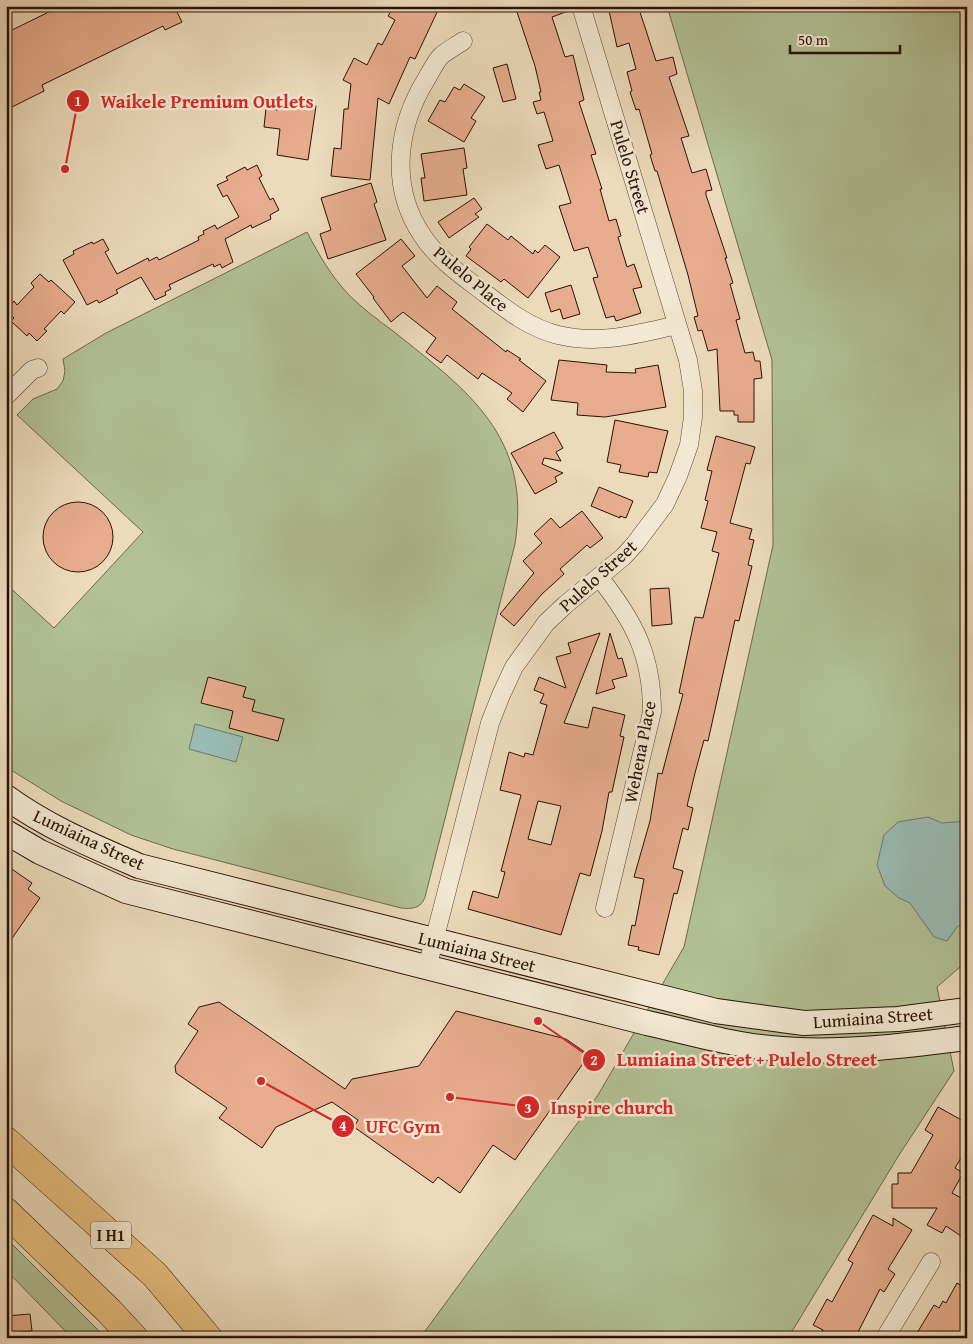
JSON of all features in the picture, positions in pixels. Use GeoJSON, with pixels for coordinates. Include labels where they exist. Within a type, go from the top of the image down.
{"type":"FeatureCollection","features":[{"type":"Feature","properties":{"kind":"highway","name":"I H1"},"geometry":{"type":"LineString","coordinates":[[6,1141],[155,1275],[208,1338]]}},
{"type":"Feature","properties":{"kind":"highway"},"geometry":{"type":"LineString","coordinates":[[6,1212],[109,1311],[134,1338]]}},
{"type":"Feature","properties":{"kind":"main road","name":"Lumiaina Street"},"geometry":{"type":"LineString","coordinates":[[6,797],[26,811],[77,839],[139,866],[716,1011],[804,1023],[898,1018],[967,1010]]}},
{"type":"Feature","properties":{"kind":"main road","name":"Lumiaina Street"},"geometry":{"type":"LineString","coordinates":[[6,832],[40,852],[126,890],[647,1023],[769,1048],[820,1051],[873,1050],[967,1038]]}},
{"type":"Feature","properties":{"kind":"street","name":"Pulelo Street"},"geometry":{"type":"LineString","coordinates":[[427,968],[490,723],[514,668],[546,623],[635,544],[655,518],[678,476],[689,445],[693,417],[693,391],[688,360],[581,6]]}},
{"type":"Feature","properties":{"kind":"street","name":"Pulelo Place"},"geometry":{"type":"LineString","coordinates":[[463,41],[441,56],[420,89],[408,114],[402,137],[400,157],[401,181],[405,199],[422,236],[452,268],[514,316],[555,334],[599,340],[677,325]]}},
{"type":"Feature","properties":{"kind":"street"},"geometry":{"type":"LineString","coordinates":[[6,396],[32,370],[38,368]]}},
{"type":"Feature","properties":{"kind":"street","name":"Wehena Place"},"geometry":{"type":"LineString","coordinates":[[600,577],[628,616],[641,641],[649,668],[652,690],[652,712],[605,908]]}},
{"type":"Feature","properties":{"kind":"street"},"geometry":{"type":"LineString","coordinates":[[885,1338],[931,1262]]}},
{"type":"Feature","properties":{"kind":"green space"},"geometry":{"type":"Polygon","coordinates":[[[667,6],[967,6],[967,961],[937,987],[954,1071],[899,1155],[788,1338],[420,1338],[598,1095],[684,947],[773,545],[772,360],[667,6]]]}},
{"type":"Feature","properties":{"kind":"green space"},"geometry":{"type":"Polygon","coordinates":[[[307,232],[326,265],[349,295],[446,374],[469,396],[488,420],[504,445],[514,474],[518,506],[515,544],[425,897],[421,904],[412,908],[401,908],[173,849],[131,835],[61,801],[6,767],[6,584],[54,628],[143,532],[17,415],[33,399],[57,389],[63,381],[65,371],[63,359],[106,333],[307,232]]]}},
{"type":"Feature","properties":{"kind":"green space"},"geometry":{"type":"Polygon","coordinates":[[[6,1238],[106,1338],[72,1338],[6,1270],[6,1238]]]}},
{"type":"Feature","properties":{"kind":"water"},"geometry":{"type":"Polygon","coordinates":[[[195,724],[243,737],[236,762],[189,749],[195,724]]]}},
{"type":"Feature","properties":{"kind":"water"},"geometry":{"type":"Polygon","coordinates":[[[928,817],[942,823],[967,821],[967,922],[957,927],[947,941],[934,937],[910,903],[899,898],[885,886],[877,865],[884,835],[898,822],[928,817]]]}},
{"type":"Feature","properties":{"kind":"building"},"geometry":{"type":"Polygon","coordinates":[[[61,6],[174,6],[182,22],[165,30],[163,26],[42,85],[44,91],[6,110],[6,33],[61,6]]]}},
{"type":"Feature","properties":{"kind":"building"},"geometry":{"type":"Polygon","coordinates":[[[394,6],[440,6],[415,59],[410,57],[389,104],[378,98],[370,180],[331,176],[334,148],[341,149],[344,109],[348,109],[351,84],[343,80],[354,58],[367,65],[378,43],[382,45],[395,20],[388,16],[394,6]]]}},
{"type":"Feature","properties":{"kind":"building"},"geometry":{"type":"Polygon","coordinates":[[[515,6],[571,6],[571,10],[552,17],[565,57],[573,55],[584,100],[579,102],[596,154],[591,155],[602,189],[600,189],[609,221],[616,219],[621,236],[618,237],[627,267],[634,264],[642,287],[633,289],[641,313],[616,321],[614,316],[606,318],[593,278],[598,277],[588,247],[574,251],[559,206],[571,203],[559,165],[546,169],[538,145],[553,141],[544,112],[537,114],[533,102],[541,100],[539,92],[541,92],[535,66],[515,6]]]}},
{"type":"Feature","properties":{"kind":"building"},"geometry":{"type":"Polygon","coordinates":[[[608,6],[638,6],[656,61],[673,57],[677,74],[669,77],[689,136],[681,138],[692,173],[706,169],[712,190],[706,191],[706,195],[727,258],[725,258],[733,283],[730,284],[740,319],[736,320],[745,353],[753,352],[755,361],[760,361],[762,378],[754,379],[754,422],[738,422],[738,415],[734,415],[734,411],[720,411],[717,349],[708,351],[702,330],[698,331],[694,317],[698,316],[688,275],[657,171],[655,171],[650,155],[652,154],[639,109],[636,110],[630,92],[632,91],[627,72],[636,69],[629,43],[617,47],[608,6]]]}},
{"type":"Feature","properties":{"kind":"building"},"geometry":{"type":"Polygon","coordinates":[[[507,64],[516,99],[503,102],[493,68],[507,64]]]}},
{"type":"Feature","properties":{"kind":"building"},"geometry":{"type":"Polygon","coordinates":[[[464,84],[485,97],[471,118],[476,121],[464,142],[428,121],[440,100],[445,102],[454,87],[460,90],[464,84]]]}},
{"type":"Feature","properties":{"kind":"building"},"geometry":{"type":"Polygon","coordinates":[[[280,101],[316,106],[308,160],[277,155],[280,129],[264,127],[266,108],[278,110],[280,101]]]}},
{"type":"Feature","properties":{"kind":"building"},"geometry":{"type":"Polygon","coordinates":[[[464,148],[467,168],[463,169],[467,195],[424,201],[421,178],[425,178],[421,154],[464,148]]]}},
{"type":"Feature","properties":{"kind":"building"},"geometry":{"type":"Polygon","coordinates":[[[257,165],[262,176],[259,178],[270,200],[273,198],[279,210],[270,215],[271,219],[252,228],[251,225],[225,239],[233,262],[222,268],[220,264],[214,267],[213,264],[169,285],[171,289],[165,292],[166,295],[155,300],[141,277],[116,290],[118,293],[99,303],[97,300],[87,305],[63,260],[74,254],[73,251],[103,239],[109,250],[105,252],[117,274],[148,258],[149,261],[157,257],[159,260],[199,240],[198,237],[204,234],[203,231],[215,225],[217,229],[239,217],[227,195],[223,197],[217,185],[228,180],[226,177],[245,167],[247,170],[257,165]]]}},
{"type":"Feature","properties":{"kind":"building"},"geometry":{"type":"Polygon","coordinates":[[[371,183],[377,202],[374,204],[386,240],[328,259],[320,234],[331,230],[321,198],[371,183]]]}},
{"type":"Feature","properties":{"kind":"building"},"geometry":{"type":"Polygon","coordinates":[[[474,198],[482,209],[475,214],[479,217],[449,238],[438,222],[474,198]]]}},
{"type":"Feature","properties":{"kind":"building"},"geometry":{"type":"Polygon","coordinates":[[[487,224],[508,240],[511,236],[533,254],[535,250],[538,253],[545,245],[560,257],[528,298],[504,279],[501,282],[466,256],[471,249],[469,247],[487,224]]]}},
{"type":"Feature","properties":{"kind":"building"},"geometry":{"type":"Polygon","coordinates":[[[401,239],[415,256],[402,266],[427,298],[437,286],[457,302],[452,309],[506,352],[507,350],[521,359],[519,360],[546,381],[523,412],[507,399],[512,393],[482,373],[478,379],[447,355],[441,363],[426,352],[436,338],[403,312],[391,322],[356,274],[401,239]]]}},
{"type":"Feature","properties":{"kind":"building"},"geometry":{"type":"Polygon","coordinates":[[[40,274],[49,282],[51,280],[75,302],[64,314],[61,311],[44,329],[47,331],[37,341],[29,333],[27,336],[11,321],[14,318],[6,310],[14,301],[17,305],[34,287],[31,283],[40,274]]]}},
{"type":"Feature","properties":{"kind":"building"},"geometry":{"type":"Polygon","coordinates":[[[571,285],[580,314],[563,319],[560,309],[551,312],[545,293],[571,285]]]}},
{"type":"Feature","properties":{"kind":"building"},"geometry":{"type":"Polygon","coordinates":[[[559,360],[607,365],[606,372],[636,373],[635,369],[658,365],[666,407],[605,417],[577,415],[578,403],[551,400],[559,360]]]}},
{"type":"Feature","properties":{"kind":"building"},"geometry":{"type":"Polygon","coordinates":[[[615,420],[668,431],[657,473],[649,472],[648,477],[619,472],[621,465],[607,462],[615,420]]]}},
{"type":"Feature","properties":{"kind":"building"},"geometry":{"type":"Polygon","coordinates":[[[554,432],[563,448],[556,452],[561,461],[544,458],[542,464],[563,473],[555,477],[557,482],[535,494],[511,453],[554,432]]]}},
{"type":"Feature","properties":{"kind":"building"},"geometry":{"type":"Polygon","coordinates":[[[716,436],[755,447],[750,464],[746,463],[730,523],[752,529],[749,539],[754,540],[748,565],[752,566],[739,621],[735,620],[708,741],[704,740],[687,806],[693,808],[688,830],[683,828],[673,868],[683,871],[677,894],[674,893],[659,955],[638,950],[639,947],[628,945],[632,925],[635,926],[644,879],[634,877],[650,821],[658,773],[662,774],[683,694],[679,693],[695,617],[703,618],[719,553],[712,551],[717,532],[701,528],[708,501],[705,500],[712,471],[707,470],[716,436]]]}},
{"type":"Feature","properties":{"kind":"building"},"geometry":{"type":"Polygon","coordinates":[[[599,487],[633,501],[626,518],[620,516],[620,518],[591,506],[599,487]]]}},
{"type":"Feature","properties":{"kind":"building"},"geometry":{"type":"Polygon","coordinates":[[[85,502],[98,508],[107,517],[111,523],[113,537],[111,551],[103,562],[92,570],[71,572],[64,570],[53,562],[45,551],[43,530],[45,523],[53,512],[64,504],[85,502]]]}},
{"type":"Feature","properties":{"kind":"building"},"geometry":{"type":"Polygon","coordinates":[[[582,511],[603,538],[590,548],[587,545],[560,569],[564,574],[542,594],[514,626],[500,614],[534,573],[523,561],[542,543],[534,534],[551,518],[560,528],[582,511]]]}},
{"type":"Feature","properties":{"kind":"building"},"geometry":{"type":"Polygon","coordinates":[[[669,588],[672,624],[652,626],[650,589],[669,588]]]}},
{"type":"Feature","properties":{"kind":"building"},"geometry":{"type":"Polygon","coordinates":[[[600,633],[564,723],[588,728],[593,707],[625,715],[620,736],[624,737],[612,792],[609,792],[602,831],[590,876],[580,873],[561,935],[468,909],[473,891],[498,898],[505,872],[501,871],[521,795],[500,790],[509,752],[524,757],[525,753],[533,755],[547,705],[540,703],[544,694],[534,690],[539,677],[566,688],[556,657],[571,653],[568,643],[600,633]],[[538,801],[528,839],[551,845],[561,806],[538,801]]]}},
{"type":"Feature","properties":{"kind":"building"},"geometry":{"type":"Polygon","coordinates":[[[610,633],[618,659],[622,658],[627,676],[612,680],[615,688],[596,694],[610,633]]]}},
{"type":"Feature","properties":{"kind":"building"},"geometry":{"type":"Polygon","coordinates":[[[208,677],[246,687],[243,697],[255,700],[252,711],[284,719],[278,741],[229,728],[233,711],[201,703],[208,677]]]}},
{"type":"Feature","properties":{"kind":"building"},"geometry":{"type":"Polygon","coordinates":[[[6,865],[32,883],[28,889],[40,898],[6,947],[6,865]]]}},
{"type":"Feature","properties":{"kind":"building"},"geometry":{"type":"Polygon","coordinates":[[[219,1002],[345,1089],[352,1079],[419,1066],[456,1011],[566,1039],[589,1055],[515,1160],[493,1145],[460,1193],[438,1177],[433,1183],[354,1127],[358,1120],[332,1102],[276,1127],[262,1148],[219,1118],[227,1108],[176,1073],[175,1066],[198,1031],[188,1024],[199,1007],[219,1002]]]}},
{"type":"Feature","properties":{"kind":"building"},"geometry":{"type":"Polygon","coordinates":[[[938,1107],[967,1123],[967,1148],[955,1168],[963,1173],[952,1193],[967,1201],[967,1240],[946,1226],[942,1233],[927,1225],[937,1208],[892,1208],[892,1184],[898,1184],[898,1173],[911,1173],[933,1135],[925,1130],[938,1107]]]}},
{"type":"Feature","properties":{"kind":"building"},"geometry":{"type":"Polygon","coordinates":[[[873,1215],[893,1226],[893,1218],[912,1230],[888,1269],[895,1274],[884,1292],[880,1289],[855,1338],[820,1338],[823,1330],[813,1325],[827,1299],[832,1302],[849,1271],[853,1263],[848,1260],[873,1215]]]}},
{"type":"Feature","properties":{"kind":"building"},"geometry":{"type":"Polygon","coordinates":[[[957,1283],[967,1289],[967,1338],[914,1338],[934,1305],[939,1308],[943,1301],[946,1303],[957,1283]]]}},
{"type":"Feature","properties":{"kind":"building"},"geometry":{"type":"Polygon","coordinates":[[[30,1314],[32,1331],[6,1333],[6,1316],[30,1314]]]}},
{"type":"Feature","properties":{"kind":"place","name":"Waikele Premium Outlets"},"geometry":{"type":"Point","coordinates":[65,169]}},
{"type":"Feature","properties":{"kind":"place","name":"Lumiaina Street + Pulelo Street"},"geometry":{"type":"Point","coordinates":[538,1021]}},
{"type":"Feature","properties":{"kind":"place","name":"UFC Gym"},"geometry":{"type":"Point","coordinates":[261,1081]}},
{"type":"Feature","properties":{"kind":"place","name":"Inspire church"},"geometry":{"type":"Point","coordinates":[450,1097]}}]}
